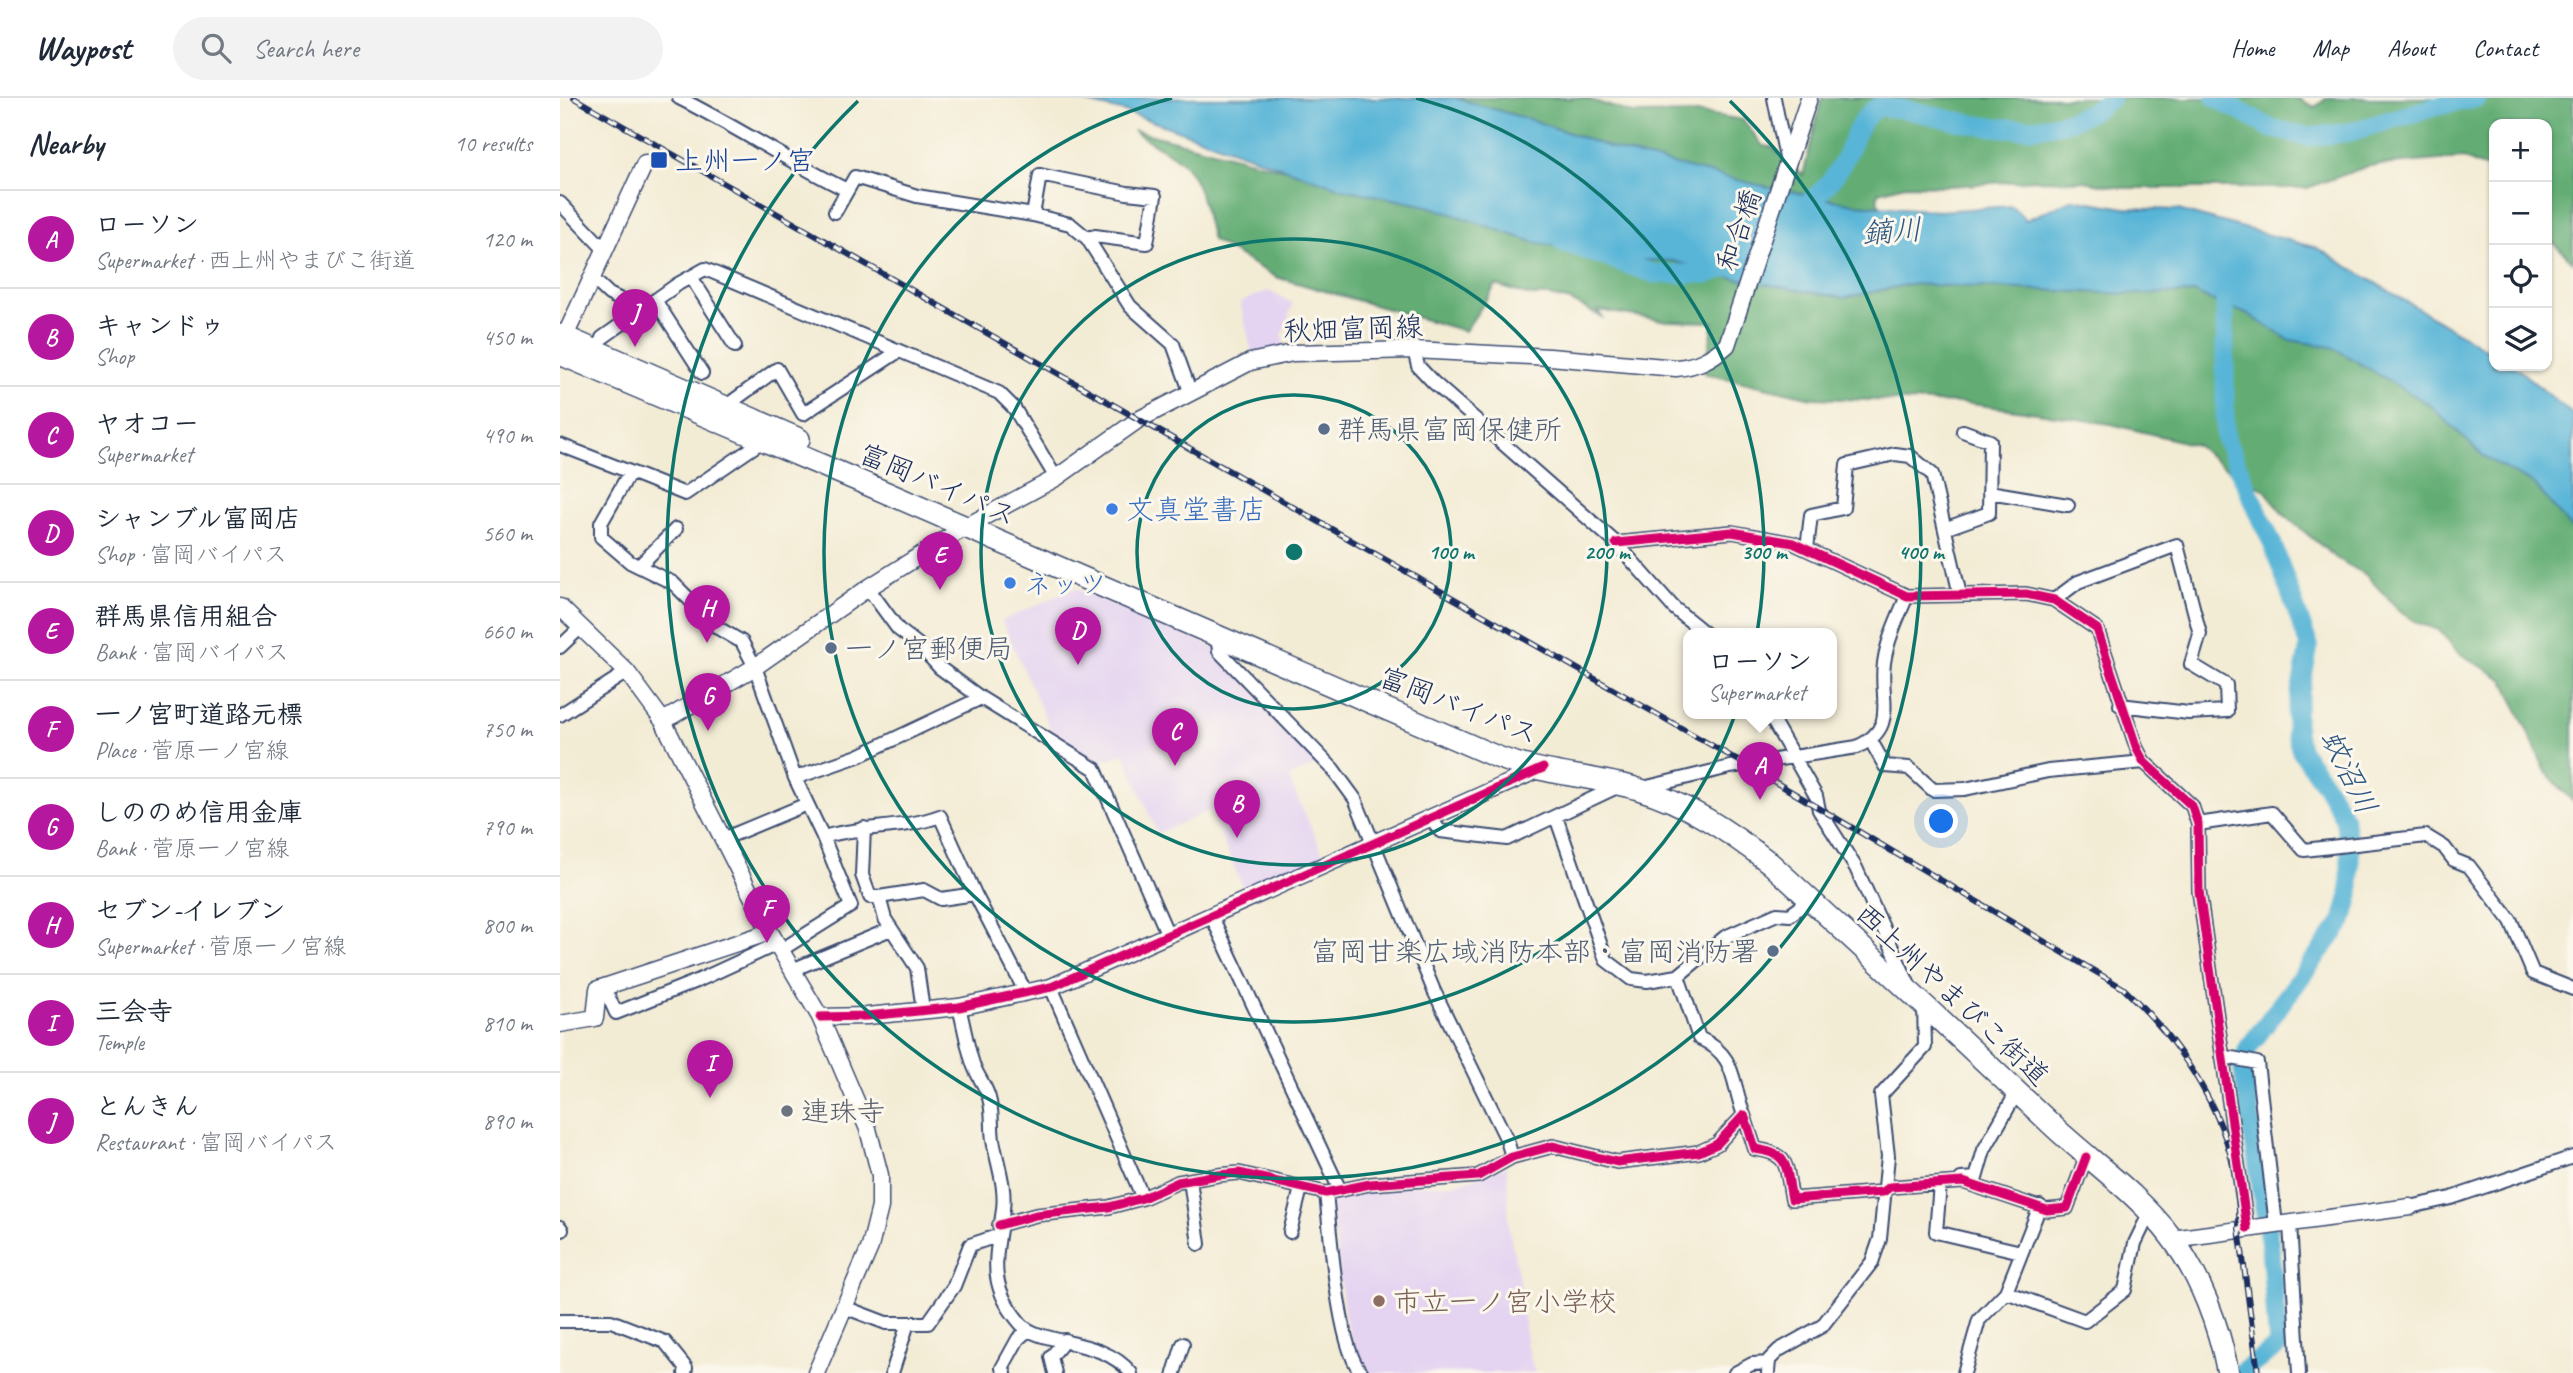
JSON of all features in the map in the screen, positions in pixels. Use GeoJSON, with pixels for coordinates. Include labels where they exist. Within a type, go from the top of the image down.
{"type":"FeatureCollection","features":[{"type":"Feature","properties":{"kind":"highway","name":"富岡バイパス"},"geometry":{"type":"LineString","coordinates":[[561,343],[764,440],[975,523],[1217,635],[1497,757],[1543,768]]}},
{"type":"Feature","properties":{"kind":"highway","name":"富岡バイパス"},"geometry":{"type":"LineString","coordinates":[[561,343],[975,523],[1501,745],[1543,768]]}},
{"type":"Feature","properties":{"kind":"highway","name":"西上州やまびこ街道"},"geometry":{"type":"LineString","coordinates":[[1543,768],[1630,787],[1683,806],[1730,832],[1770,863],[2086,1157],[2150,1212],[2172,1239],[2198,1284],[2216,1326],[2228,1373]]}},
{"type":"Feature","properties":{"kind":"main road"},"geometry":{"type":"LineString","coordinates":[[1787,163],[1809,98]]}},
{"type":"Feature","properties":{"kind":"main road"},"geometry":{"type":"LineString","coordinates":[[561,343],[646,163]]}},
{"type":"Feature","properties":{"kind":"main road","name":"和合橋"},"geometry":{"type":"LineString","coordinates":[[1744,296],[1787,163]]}},
{"type":"Feature","properties":{"kind":"main road","name":"秋畑富岡線"},"geometry":{"type":"LineString","coordinates":[[663,721],[755,667],[867,588],[1056,478],[1138,420],[1250,362],[1293,353],[1414,350],[1550,356],[1676,368],[1694,366],[1712,359],[1727,345],[1744,296]]}},
{"type":"Feature","properties":{"kind":"main road"},"geometry":{"type":"LineString","coordinates":[[560,607],[627,672],[663,721],[776,942],[820,1017],[868,1129],[880,1175],[880,1207],[870,1247],[816,1373]]}},
{"type":"Feature","properties":{"kind":"main road"},"geometry":{"type":"LineString","coordinates":[[820,1017],[959,1007],[1051,987],[1543,768]]}},
{"type":"Feature","properties":{"kind":"main road"},"geometry":{"type":"LineString","coordinates":[[560,1024],[594,1018],[598,989],[776,942]]}},
{"type":"Feature","properties":{"kind":"main road"},"geometry":{"type":"LineString","coordinates":[[2172,1239],[2410,1207]]}},
{"type":"Feature","properties":{"kind":"street"},"geometry":{"type":"LineString","coordinates":[[679,98],[744,131],[784,159],[847,190]]}},
{"type":"Feature","properties":{"kind":"street"},"geometry":{"type":"LineString","coordinates":[[1774,98],[1787,163]]}},
{"type":"Feature","properties":{"kind":"street"},"geometry":{"type":"LineString","coordinates":[[1032,215],[1040,175],[1155,196],[1147,243],[1087,237]]}},
{"type":"Feature","properties":{"kind":"street"},"geometry":{"type":"LineString","coordinates":[[835,212],[855,177],[918,196],[1032,215],[1070,225],[1087,237],[1130,306],[1172,344],[1191,391]]}},
{"type":"Feature","properties":{"kind":"street"},"geometry":{"type":"LineString","coordinates":[[560,203],[605,250]]}},
{"type":"Feature","properties":{"kind":"street"},"geometry":{"type":"LineString","coordinates":[[602,338],[654,300],[705,269],[999,393],[1014,408],[1056,478]]}},
{"type":"Feature","properties":{"kind":"street"},"geometry":{"type":"LineString","coordinates":[[691,277],[734,346]]}},
{"type":"Feature","properties":{"kind":"street"},"geometry":{"type":"LineString","coordinates":[[592,278],[609,294],[641,310]]}},
{"type":"Feature","properties":{"kind":"street"},"geometry":{"type":"LineString","coordinates":[[654,300],[702,373]]}},
{"type":"Feature","properties":{"kind":"street"},"geometry":{"type":"LineString","coordinates":[[1414,350],[1418,366],[1433,382],[1616,543],[1674,608],[1699,628]]}},
{"type":"Feature","properties":{"kind":"street"},"geometry":{"type":"LineString","coordinates":[[733,401],[777,369],[803,414],[899,351]]}},
{"type":"Feature","properties":{"kind":"street"},"geometry":{"type":"LineString","coordinates":[[1947,528],[1989,513],[1990,441],[1963,431]]}},
{"type":"Feature","properties":{"kind":"street"},"geometry":{"type":"LineString","coordinates":[[560,445],[685,494],[764,440]]}},
{"type":"Feature","properties":{"kind":"street"},"geometry":{"type":"LineString","coordinates":[[1807,549],[1811,515],[1843,508],[1847,465],[1895,454],[1910,456],[1931,474],[1947,528],[1960,595]]}},
{"type":"Feature","properties":{"kind":"street"},"geometry":{"type":"LineString","coordinates":[[630,472],[598,530],[601,537],[639,566],[685,592],[718,628],[742,642],[755,667],[794,778],[823,837],[851,906]]}},
{"type":"Feature","properties":{"kind":"street"},"geometry":{"type":"LineString","coordinates":[[1989,492],[2068,505]]}},
{"type":"Feature","properties":{"kind":"street"},"geometry":{"type":"LineString","coordinates":[[639,566],[676,528]]}},
{"type":"Feature","properties":{"kind":"street"},"geometry":{"type":"LineString","coordinates":[[1616,543],[1732,532],[1793,543],[1907,596],[2026,594],[2054,600],[2097,629],[2106,650],[2120,705],[2144,762],[2192,806],[2198,824],[2199,891],[2227,1057],[2247,1228]]}},
{"type":"Feature","properties":{"kind":"street"},"geometry":{"type":"LineString","coordinates":[[2054,600],[2078,582],[2176,545],[2200,634],[2191,664],[2226,685],[2227,711],[2189,713],[2120,705]]}},
{"type":"Feature","properties":{"kind":"street"},"geometry":{"type":"LineString","coordinates":[[867,588],[898,629],[920,646],[940,668],[981,698],[1095,769],[1168,935]]}},
{"type":"Feature","properties":{"kind":"street"},"geometry":{"type":"LineString","coordinates":[[1431,819],[1440,831],[1507,839],[1630,787],[1719,769],[1857,747],[1871,741],[1885,721],[1884,663],[1907,596]]}},
{"type":"Feature","properties":{"kind":"street"},"geometry":{"type":"LineString","coordinates":[[560,647],[581,627]]}},
{"type":"Feature","properties":{"kind":"street"},"geometry":{"type":"LineString","coordinates":[[1217,635],[1220,651],[1333,769],[1355,799],[1434,991],[1507,1140],[1512,1157]]}},
{"type":"Feature","properties":{"kind":"street"},"geometry":{"type":"LineString","coordinates":[[560,715],[627,672]]}},
{"type":"Feature","properties":{"kind":"street"},"geometry":{"type":"LineString","coordinates":[[794,778],[858,756],[981,698]]}},
{"type":"Feature","properties":{"kind":"street"},"geometry":{"type":"LineString","coordinates":[[1735,1373],[1752,1364],[1768,1368],[1779,1350],[1822,1326],[1872,1262],[1880,1239],[1888,1156],[1881,1095],[1925,1047],[1918,999],[1856,868],[1819,810],[1816,796],[1772,719]]}},
{"type":"Feature","properties":{"kind":"street"},"geometry":{"type":"LineString","coordinates":[[1871,741],[1885,766],[1909,768],[1933,790],[1965,789],[2048,771],[2144,762]]}},
{"type":"Feature","properties":{"kind":"street"},"geometry":{"type":"LineString","coordinates":[[723,839],[807,804]]}},
{"type":"Feature","properties":{"kind":"street"},"geometry":{"type":"LineString","coordinates":[[2198,824],[2272,813],[2304,850],[2426,836],[2444,847],[2454,860],[2469,866],[2511,922],[2533,973],[2573,989]]}},
{"type":"Feature","properties":{"kind":"street"},"geometry":{"type":"LineString","coordinates":[[823,837],[864,828],[918,824],[940,816],[975,894],[1027,993]]}},
{"type":"Feature","properties":{"kind":"street"},"geometry":{"type":"LineString","coordinates":[[1556,817],[1606,960],[1630,979],[1647,981],[1678,976],[1725,937],[1777,914],[1790,915],[1810,900]]}},
{"type":"Feature","properties":{"kind":"street"},"geometry":{"type":"LineString","coordinates":[[864,828],[862,875],[891,929],[917,968],[923,1010]]}},
{"type":"Feature","properties":{"kind":"street"},"geometry":{"type":"LineString","coordinates":[[604,987],[616,1013],[698,981],[874,897],[924,890],[941,899],[975,894]]}},
{"type":"Feature","properties":{"kind":"street"},"geometry":{"type":"LineString","coordinates":[[1212,917],[1340,1190]]}},
{"type":"Feature","properties":{"kind":"street"},"geometry":{"type":"LineString","coordinates":[[792,970],[891,929]]}},
{"type":"Feature","properties":{"kind":"street"},"geometry":{"type":"LineString","coordinates":[[1678,976],[1699,1038],[1716,1045],[1728,1059],[1755,1149],[1777,1152],[1783,1158],[1792,1199],[1883,1192],[1890,1187],[1959,1183],[2047,1210],[2067,1208],[2086,1157]]}},
{"type":"Feature","properties":{"kind":"street"},"geometry":{"type":"LineString","coordinates":[[1051,987],[1143,1198]]}},
{"type":"Feature","properties":{"kind":"street"},"geometry":{"type":"LineString","coordinates":[[959,1007],[973,1065],[989,1098],[993,1140],[1002,1182],[1003,1208],[994,1267],[997,1282],[1014,1316],[1028,1330],[1115,1358],[1131,1373]]}},
{"type":"Feature","properties":{"kind":"street"},"geometry":{"type":"LineString","coordinates":[[2227,1057],[2257,1063],[2283,1225],[2299,1373]]}},
{"type":"Feature","properties":{"kind":"street"},"geometry":{"type":"LineString","coordinates":[[1959,1183],[1962,1178],[1976,1178],[1984,1150],[2017,1092]]}},
{"type":"Feature","properties":{"kind":"street"},"geometry":{"type":"LineString","coordinates":[[844,1307],[887,1323],[928,1323],[954,1286],[970,1245],[1036,1215],[1110,1207],[1190,1180],[1239,1173],[1326,1193],[1370,1184],[1478,1176],[1512,1157],[1553,1146],[1617,1162],[1699,1152],[1717,1144],[1744,1115]]}},
{"type":"Feature","properties":{"kind":"street"},"geometry":{"type":"LineString","coordinates":[[2410,1207],[2451,1198],[2573,1157]]}},
{"type":"Feature","properties":{"kind":"street"},"geometry":{"type":"LineString","coordinates":[[1190,1180],[1199,1244]]}},
{"type":"Feature","properties":{"kind":"street"},"geometry":{"type":"LineString","coordinates":[[1940,1184],[1936,1232],[2021,1252]]}},
{"type":"Feature","properties":{"kind":"street"},"geometry":{"type":"LineString","coordinates":[[1290,1232],[1301,1188]]}},
{"type":"Feature","properties":{"kind":"street"},"geometry":{"type":"LineString","coordinates":[[1326,1193],[1342,1319],[1356,1367],[1362,1373]]}},
{"type":"Feature","properties":{"kind":"street"},"geometry":{"type":"LineString","coordinates":[[1964,1373],[1979,1320],[2006,1292],[2040,1206]]}},
{"type":"Feature","properties":{"kind":"street"},"geometry":{"type":"LineString","coordinates":[[2006,1292],[2085,1321],[2124,1290],[2135,1243],[2150,1212]]}},
{"type":"Feature","properties":{"kind":"street"},"geometry":{"type":"LineString","coordinates":[[560,1321],[611,1321],[665,1342],[686,1368],[685,1373]]}},
{"type":"Feature","properties":{"kind":"street"},"geometry":{"type":"LineString","coordinates":[[892,1373],[908,1323]]}},
{"type":"Feature","properties":{"kind":"street"},"geometry":{"type":"LineString","coordinates":[[1005,1373],[1002,1368],[1018,1339],[1028,1330]]}},
{"type":"Feature","properties":{"kind":"street"},"geometry":{"type":"LineString","coordinates":[[1055,1373],[1051,1357],[1065,1340]]}},
{"type":"Feature","properties":{"kind":"street"},"geometry":{"type":"LineString","coordinates":[[1174,1373],[1183,1344]]}},
{"type":"Feature","properties":{"kind":"shaded area"},"geometry":{"type":"Polygon","coordinates":[[[1268,291],[1293,303],[1282,336],[1284,348],[1252,353],[1240,302],[1268,291]]]}},
{"type":"Feature","properties":{"kind":"shaded area"},"geometry":{"type":"Polygon","coordinates":[[[1074,588],[1212,646],[1321,763],[1288,777],[1324,856],[1244,890],[1210,811],[1157,833],[1124,753],[1096,765],[1053,735],[1002,621],[1074,588]]]}},
{"type":"Feature","properties":{"kind":"shaded area"},"geometry":{"type":"Polygon","coordinates":[[[1507,1166],[1509,1229],[1521,1289],[1526,1343],[1535,1373],[1369,1373],[1359,1362],[1345,1317],[1331,1201],[1336,1194],[1374,1187],[1456,1184],[1507,1166]]]}},
{"type":"Feature","properties":{"kind":"green space"},"geometry":{"type":"Polygon","coordinates":[[[1285,98],[1585,98],[1634,114],[1701,113],[1743,120],[1763,146],[1772,147],[1803,175],[1822,98],[2296,98],[2315,107],[2327,98],[2573,98],[2573,262],[2552,242],[2552,119],[2489,119],[2489,170],[2463,158],[2368,166],[2307,188],[2123,188],[2084,181],[2035,180],[1950,186],[1905,185],[1879,192],[1877,201],[1888,216],[2140,229],[2573,491],[2573,802],[2546,772],[2504,680],[2459,653],[2439,630],[2418,623],[2402,613],[2366,575],[2336,558],[2282,513],[2265,490],[2221,465],[2196,445],[2111,424],[1964,403],[1812,398],[1704,373],[1714,322],[1667,321],[1598,310],[1602,317],[1571,301],[1549,296],[1530,296],[1496,285],[1465,331],[1276,277],[1212,240],[1201,197],[1186,167],[1174,156],[1133,130],[1282,169],[1285,98]]]}},
{"type":"Feature","properties":{"kind":"water"},"geometry":{"type":"Polygon","coordinates":[[[1068,98],[1455,98],[1535,121],[1623,152],[1754,184],[1854,204],[1939,211],[2012,206],[2026,220],[2073,199],[2125,208],[2178,210],[2317,248],[2489,351],[2489,371],[2520,371],[2573,415],[2573,530],[2534,484],[2484,457],[2430,405],[2332,347],[2289,340],[2249,315],[2194,293],[2129,294],[1909,284],[1845,298],[1730,277],[1673,261],[1633,260],[1533,242],[1428,206],[1343,189],[1129,113],[1068,98]]]}},
{"type":"Feature","properties":{"kind":"waterway"},"geometry":{"type":"LineString","coordinates":[[1796,211],[1830,181],[1841,166],[1861,123],[1878,107],[1908,110],[1997,128],[2037,128],[2076,118],[2111,98]]}},
{"type":"Feature","properties":{"kind":"waterway"},"geometry":{"type":"LineString","coordinates":[[2216,98],[2270,128],[2309,137],[2350,132],[2434,107],[2477,98]]}},
{"type":"Feature","properties":{"kind":"waterway","name":"鏑川"},"geometry":{"type":"LineString","coordinates":[[1562,242],[1655,274],[1707,274],[1734,265]]}},
{"type":"Feature","properties":{"kind":"waterway","name":"蚊沼川"},"geometry":{"type":"LineString","coordinates":[[2228,283],[2225,300],[2225,438],[2273,545],[2309,646],[2296,713],[2296,734],[2301,751],[2326,786],[2344,818],[2350,852],[2350,895],[2343,921],[2248,1048],[2242,1064],[2270,1246],[2278,1346],[2240,1373]]}},
{"type":"Feature","properties":{"kind":"railway"},"geometry":{"type":"LineString","coordinates":[[574,98],[1748,766],[2123,988],[2170,1039],[2190,1067],[2221,1128],[2232,1160],[2238,1194],[2239,1228],[2258,1373]]}},
{"type":"Feature","properties":{"kind":"cycle path"},"geometry":{"type":"LineString","coordinates":[[1616,543],[1732,532],[1793,543],[1907,596],[2026,594],[2054,600],[2097,629],[2137,749],[2144,762],[2192,806],[2198,824],[2199,891],[2247,1228]]}},
{"type":"Feature","properties":{"kind":"cycle path"},"geometry":{"type":"LineString","coordinates":[[820,1017],[867,1016],[959,1007],[1051,987],[1543,768]]}},
{"type":"Feature","properties":{"kind":"cycle path"},"geometry":{"type":"LineString","coordinates":[[999,1225],[1036,1215],[1109,1207],[1143,1198],[1178,1182],[1218,1175],[1239,1173],[1326,1193],[1370,1184],[1478,1176],[1512,1157],[1553,1146],[1617,1162],[1699,1152],[1717,1144],[1744,1115],[1755,1149],[1775,1154],[1785,1164],[1792,1199],[1883,1192],[1890,1187],[1963,1182],[2047,1210],[2067,1208],[2086,1157]]}},
{"type":"Feature","properties":{"kind":"place","name":"上州一ノ宮"},"geometry":{"type":"Point","coordinates":[659,160]}},
{"type":"Feature","properties":{"kind":"place","name":"とんきん"},"geometry":{"type":"Point","coordinates":[635,347]}},
{"type":"Feature","properties":{"kind":"place","name":"群馬県富岡保健所"},"geometry":{"type":"Point","coordinates":[1324,429]}},
{"type":"Feature","properties":{"kind":"place","name":"文真堂書店"},"geometry":{"type":"Point","coordinates":[1112,509]}},
{"type":"Feature","properties":{"kind":"place","name":"ネッツ"},"geometry":{"type":"Point","coordinates":[1010,583]}},
{"type":"Feature","properties":{"kind":"place","name":"群馬県信用組合"},"geometry":{"type":"Point","coordinates":[940,590]}},
{"type":"Feature","properties":{"kind":"place","name":"セブン-イレブン"},"geometry":{"type":"Point","coordinates":[707,643]}},
{"type":"Feature","properties":{"kind":"place","name":"一ノ宮郵便局"},"geometry":{"type":"Point","coordinates":[831,648]}},
{"type":"Feature","properties":{"kind":"place","name":"シャンブル富岡店"},"geometry":{"type":"Point","coordinates":[1078,665]}},
{"type":"Feature","properties":{"kind":"place","name":"しののめ信用金庫"},"geometry":{"type":"Point","coordinates":[708,731]}},
{"type":"Feature","properties":{"kind":"place","name":"ヤオコー"},"geometry":{"type":"Point","coordinates":[1175,766]}},
{"type":"Feature","properties":{"kind":"place","name":"ローソン"},"geometry":{"type":"Point","coordinates":[1760,800]}},
{"type":"Feature","properties":{"kind":"place","name":"キャンドゥ"},"geometry":{"type":"Point","coordinates":[1237,838]}},
{"type":"Feature","properties":{"kind":"place","name":"一ノ宮町道路元標"},"geometry":{"type":"Point","coordinates":[767,943]}},
{"type":"Feature","properties":{"kind":"place","name":"富岡甘楽広域消防本部・富岡消防署"},"geometry":{"type":"Point","coordinates":[1773,951]}},
{"type":"Feature","properties":{"kind":"place","name":"三会寺"},"geometry":{"type":"Point","coordinates":[710,1098]}},
{"type":"Feature","properties":{"kind":"place","name":"連珠寺"},"geometry":{"type":"Point","coordinates":[787,1111]}},
{"type":"Feature","properties":{"kind":"place","name":"市立一ノ宮小学校"},"geometry":{"type":"Point","coordinates":[1379,1301]}}]}
